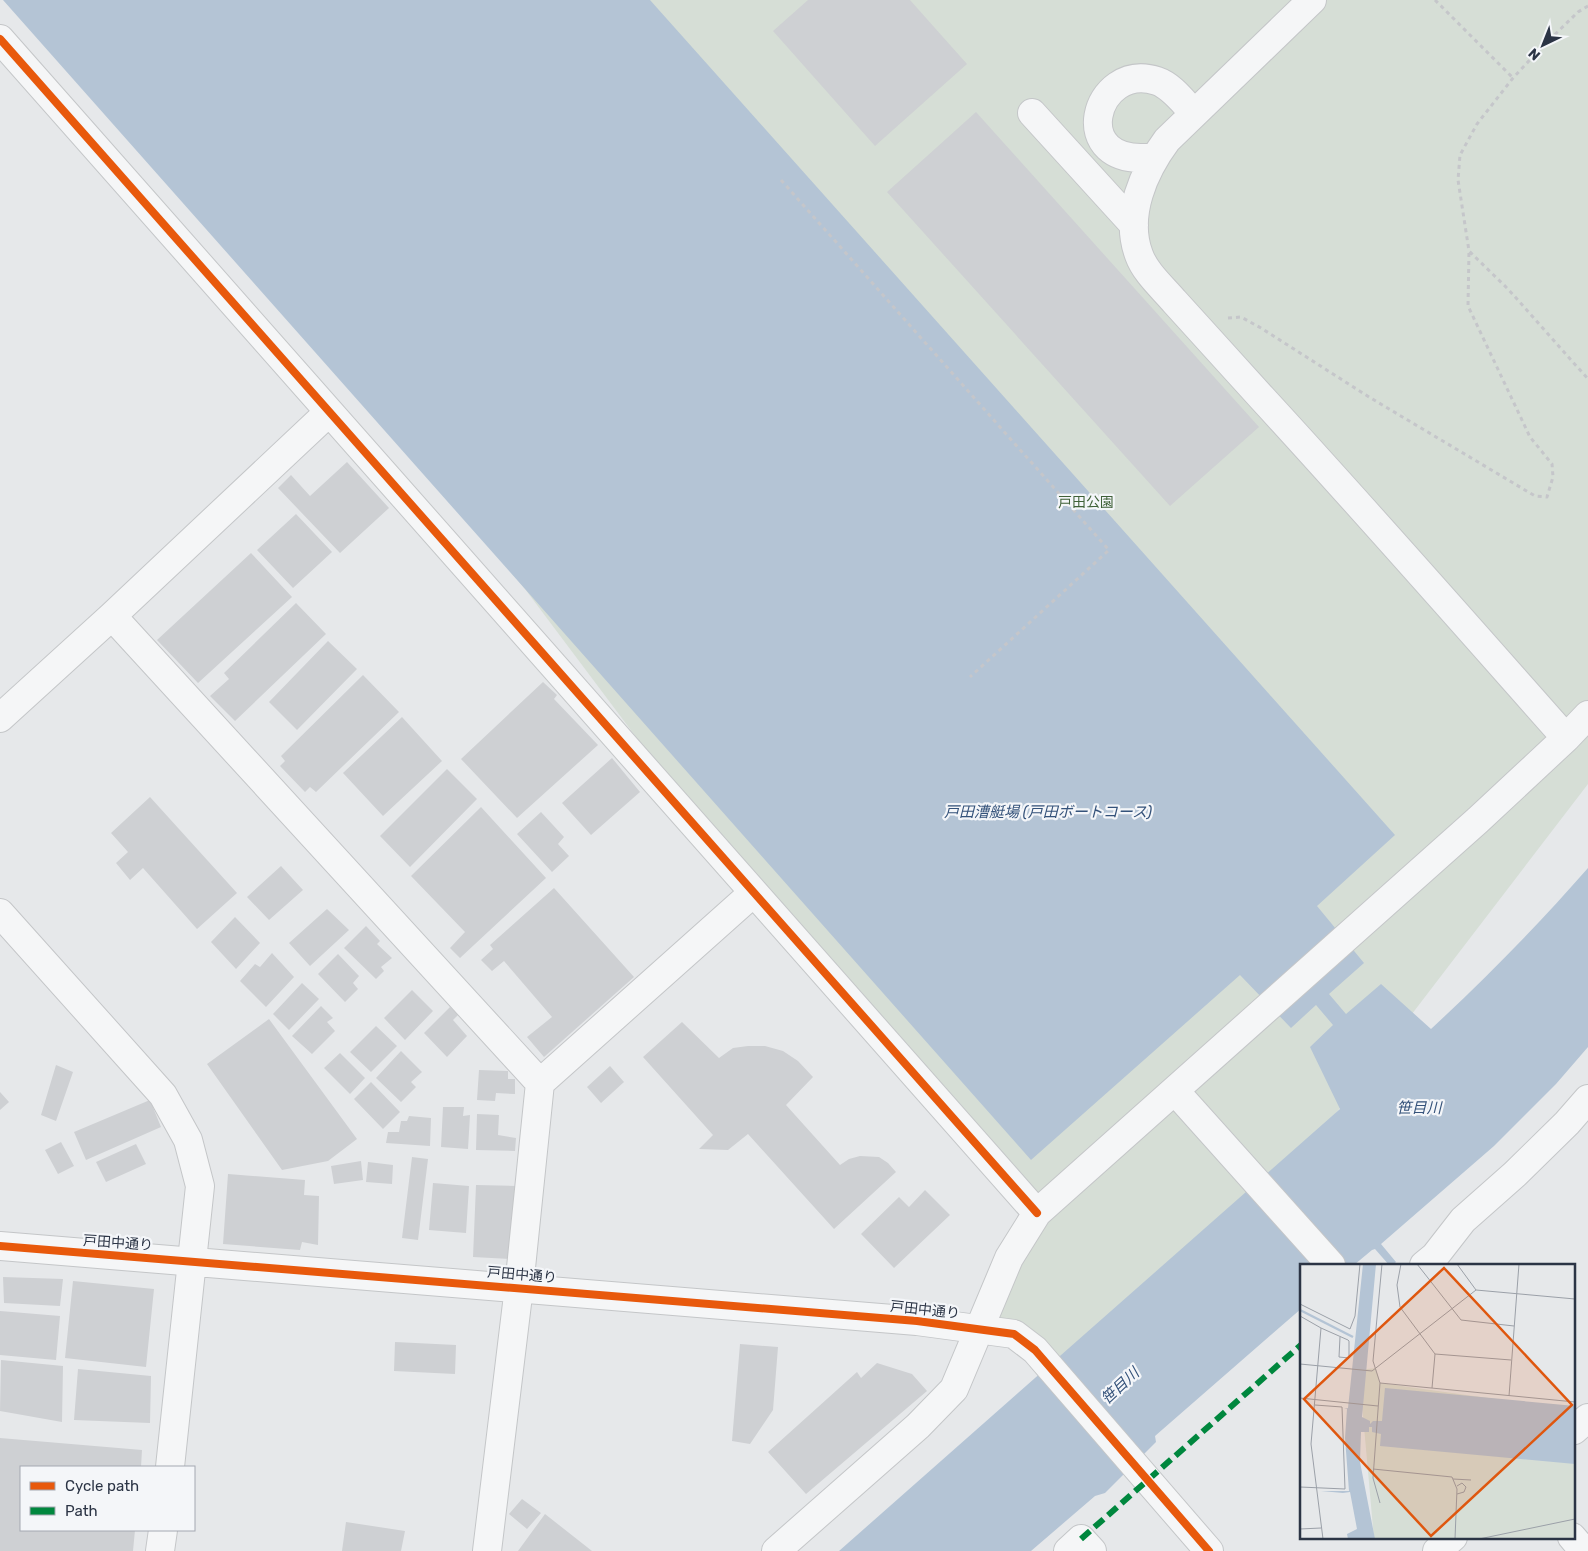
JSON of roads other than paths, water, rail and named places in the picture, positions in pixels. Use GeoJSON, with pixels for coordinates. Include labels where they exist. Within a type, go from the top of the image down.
{"type":"FeatureCollection","features":[{"type":"Feature","properties":{"kind":"street"},"geometry":{"type":"LineString","coordinates":[[1312,0],[1194,113],[1167,140],[1154,157],[1145,174],[1140,190],[1134,226],[1139,256],[1147,270],[1202,333],[1292,430],[1566,738]]}},
{"type":"Feature","properties":{"kind":"street"},"geometry":{"type":"LineString","coordinates":[[0,39],[1038,1214]]}},
{"type":"Feature","properties":{"kind":"street"},"geometry":{"type":"LineString","coordinates":[[1154,157],[1142,159],[1129,157],[1117,154],[1106,146],[1100,136],[1097,124],[1098,111],[1104,99],[1117,86],[1130,80],[1143,78],[1157,81],[1170,88],[1194,113]]}},
{"type":"Feature","properties":{"kind":"street"},"geometry":{"type":"LineString","coordinates":[[1032,113],[1134,226]]}},
{"type":"Feature","properties":{"kind":"street"},"geometry":{"type":"LineString","coordinates":[[0,718],[112,616],[328,412]]}},
{"type":"Feature","properties":{"kind":"street"},"geometry":{"type":"LineString","coordinates":[[112,616],[540,1083]]}},
{"type":"Feature","properties":{"kind":"street"},"geometry":{"type":"LineString","coordinates":[[776,1551],[918,1426],[954,1389],[1009,1258],[1038,1214],[1445,849],[1566,738],[1588,715]]}},
{"type":"Feature","properties":{"kind":"street"},"geometry":{"type":"LineString","coordinates":[[487,1551],[519,1287],[540,1083],[754,893]]}},
{"type":"Feature","properties":{"kind":"street"},"geometry":{"type":"LineString","coordinates":[[0,913],[163,1095],[188,1140],[200,1186],[170,1466]]}},
{"type":"Feature","properties":{"kind":"street"},"geometry":{"type":"LineString","coordinates":[[1175,1091],[1330,1264]]}},
{"type":"Feature","properties":{"kind":"street"},"geometry":{"type":"LineString","coordinates":[[1425,1264],[1435,1256],[1463,1220],[1515,1174],[1567,1123],[1588,1099]]}},
{"type":"Feature","properties":{"kind":"street","name":"戸田中通り"},"geometry":{"type":"LineString","coordinates":[[0,1246],[916,1321],[1014,1334],[1035,1350],[1209,1551]]}},
{"type":"Feature","properties":{"kind":"street"},"geometry":{"type":"LineString","coordinates":[[1576,1428],[1588,1418]]}},
{"type":"Feature","properties":{"kind":"street"},"geometry":{"type":"LineString","coordinates":[[160,1551],[163,1531]]}},
{"type":"Feature","properties":{"kind":"street"},"geometry":{"type":"LineString","coordinates":[[1437,1551],[1452,1538]]}},
{"type":"Feature","properties":{"kind":"street"},"geometry":{"type":"LineString","coordinates":[[1573,1538],[1584,1551]]}},
{"type":"Feature","properties":{"kind":"street"},"geometry":{"type":"LineString","coordinates":[[1068,1551],[1082,1539],[1092,1551]]}},
{"type":"Feature","properties":{"kind":"water","name":"戸田漕艇場 (戸田ボートコース)"},"geometry":{"type":"Polygon","coordinates":[[[3,0],[650,0],[1395,835],[1317,906],[1364,963],[1329,994],[1346,1014],[1381,984],[1431,1029],[1512,950],[1588,868],[1588,1047],[1556,1084],[1494,1146],[1381,1244],[1396,1262],[1394,1264],[1388,1264],[1375,1249],[1355,1264],[1300,1264],[1300,1310],[1155,1436],[1156,1442],[1105,1493],[1095,1496],[1031,1551],[839,1551],[1340,1109],[1310,1047],[1333,1025],[1316,1005],[1291,1028],[1240,975],[1031,1160],[3,0]]]}},
{"type":"Feature","properties":{"kind":"park label","name":"戸田公園"},"geometry":{"type":"Point","coordinates":[1086,502]}},
{"type":"Feature","properties":{"kind":"water label","name":"笹目川"},"geometry":{"type":"Point","coordinates":[1419,1108]}},
{"type":"Feature","properties":{"kind":"water label","name":"笹目川"},"geometry":{"type":"Point","coordinates":[1120,1386]}}]}
